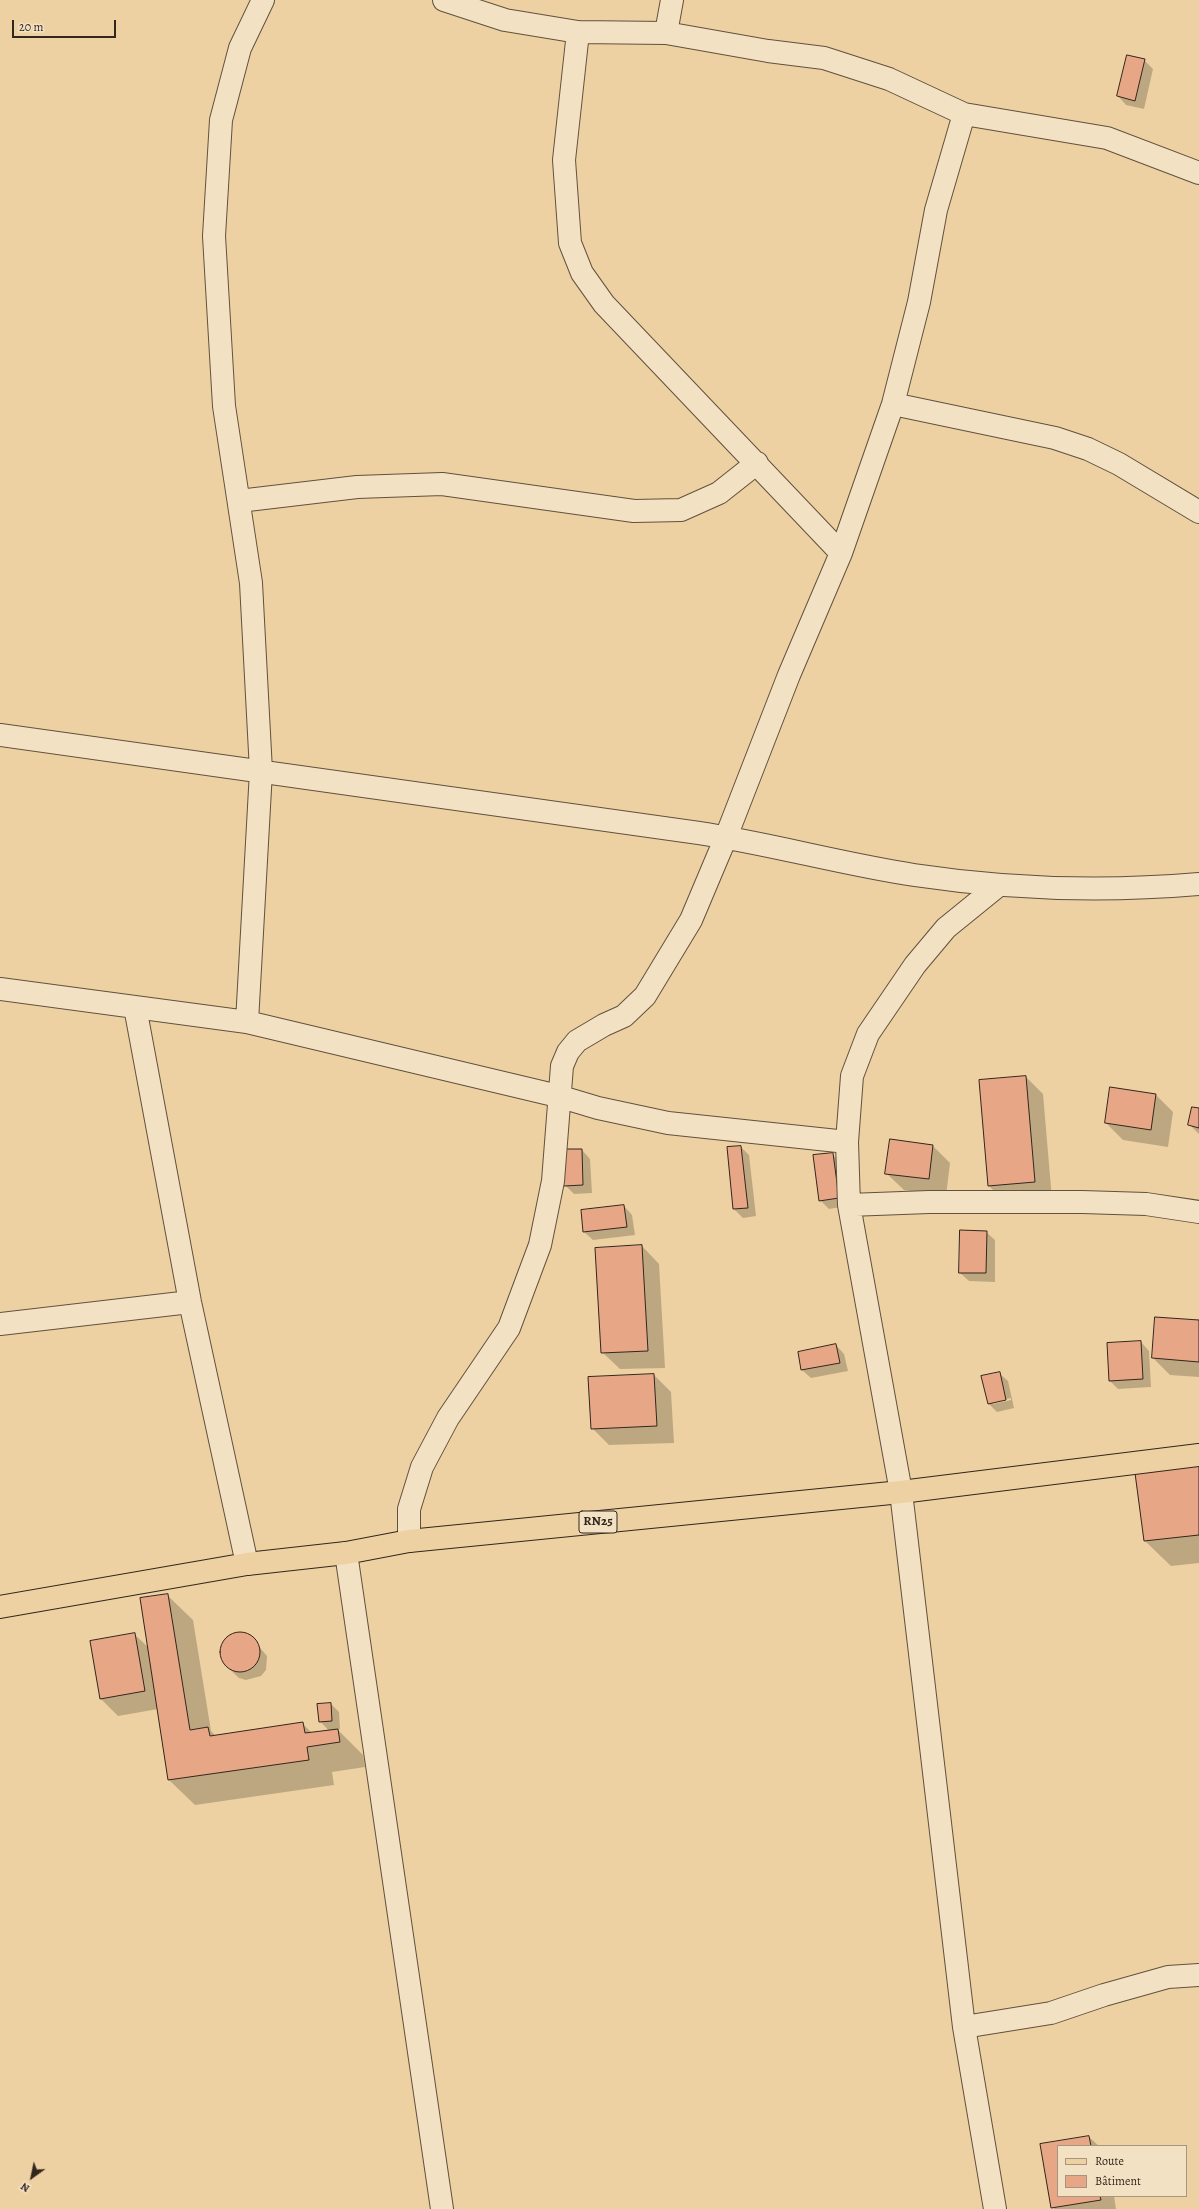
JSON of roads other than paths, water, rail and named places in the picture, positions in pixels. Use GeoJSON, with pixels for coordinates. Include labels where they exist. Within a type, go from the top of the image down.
{"type":"FeatureCollection","features":[{"type":"Feature","properties":{"kind":"main road","name":"RN25"},"geometry":{"type":"LineString","coordinates":[[0,1607],[248,1564],[346,1552],[409,1541],[901,1492],[1199,1455]]}},
{"type":"Feature","properties":{"kind":"street"},"geometry":{"type":"LineString","coordinates":[[247,1022],[261,772],[251,583],[240,501],[224,406],[214,236],[221,120],[240,48],[263,0]]}},
{"type":"Feature","properties":{"kind":"street"},"geometry":{"type":"LineString","coordinates":[[444,0],[505,20],[578,32],[666,33],[768,51],[824,58],[889,79],[964,114],[1107,138],[1199,173]]}},
{"type":"Feature","properties":{"kind":"street"},"geometry":{"type":"LineString","coordinates":[[666,33],[672,0]]}},
{"type":"Feature","properties":{"kind":"street"},"geometry":{"type":"LineString","coordinates":[[578,32],[564,160],[570,243],[582,273],[604,304],[757,463],[841,554]]}},
{"type":"Feature","properties":{"kind":"street"},"geometry":{"type":"LineString","coordinates":[[409,1541],[409,1509],[422,1467],[448,1418],[509,1328],[540,1245],[553,1181],[558,1096],[562,1066],[568,1052],[577,1042],[604,1025],[624,1016],[645,996],[691,920],[726,837],[788,675],[841,554],[893,404],[918,302],[936,210],[964,114]]}},
{"type":"Feature","properties":{"kind":"street"},"geometry":{"type":"LineString","coordinates":[[893,404],[1055,438],[1088,449],[1119,464],[1199,512]]}},
{"type":"Feature","properties":{"kind":"street"},"geometry":{"type":"LineString","coordinates":[[240,501],[358,487],[442,484],[634,511],[682,510],[719,493],[757,463]]}},
{"type":"Feature","properties":{"kind":"street"},"geometry":{"type":"LineString","coordinates":[[0,735],[726,837],[834,861],[914,875],[999,885],[1151,888],[1199,884]]}},
{"type":"Feature","properties":{"kind":"street"},"geometry":{"type":"LineString","coordinates":[[995,2209],[964,2027],[901,1492],[849,1205],[847,1142],[852,1076],[868,1034],[915,965],[946,928],[999,885]]}},
{"type":"Feature","properties":{"kind":"street"},"geometry":{"type":"LineString","coordinates":[[0,989],[247,1022],[558,1096],[598,1108],[668,1123],[847,1142]]}},
{"type":"Feature","properties":{"kind":"street"},"geometry":{"type":"LineString","coordinates":[[135,1008],[190,1302],[248,1564]]}},
{"type":"Feature","properties":{"kind":"street"},"geometry":{"type":"LineString","coordinates":[[849,1205],[929,1202],[1082,1202],[1146,1204],[1199,1212]]}},
{"type":"Feature","properties":{"kind":"street"},"geometry":{"type":"LineString","coordinates":[[0,1324],[190,1302]]}},
{"type":"Feature","properties":{"kind":"street"},"geometry":{"type":"LineString","coordinates":[[346,1552],[424,2072],[442,2209]]}},
{"type":"Feature","properties":{"kind":"street"},"geometry":{"type":"LineString","coordinates":[[964,2027],[1052,2013],[1104,1995],[1168,1977],[1199,1975]]}}]}
